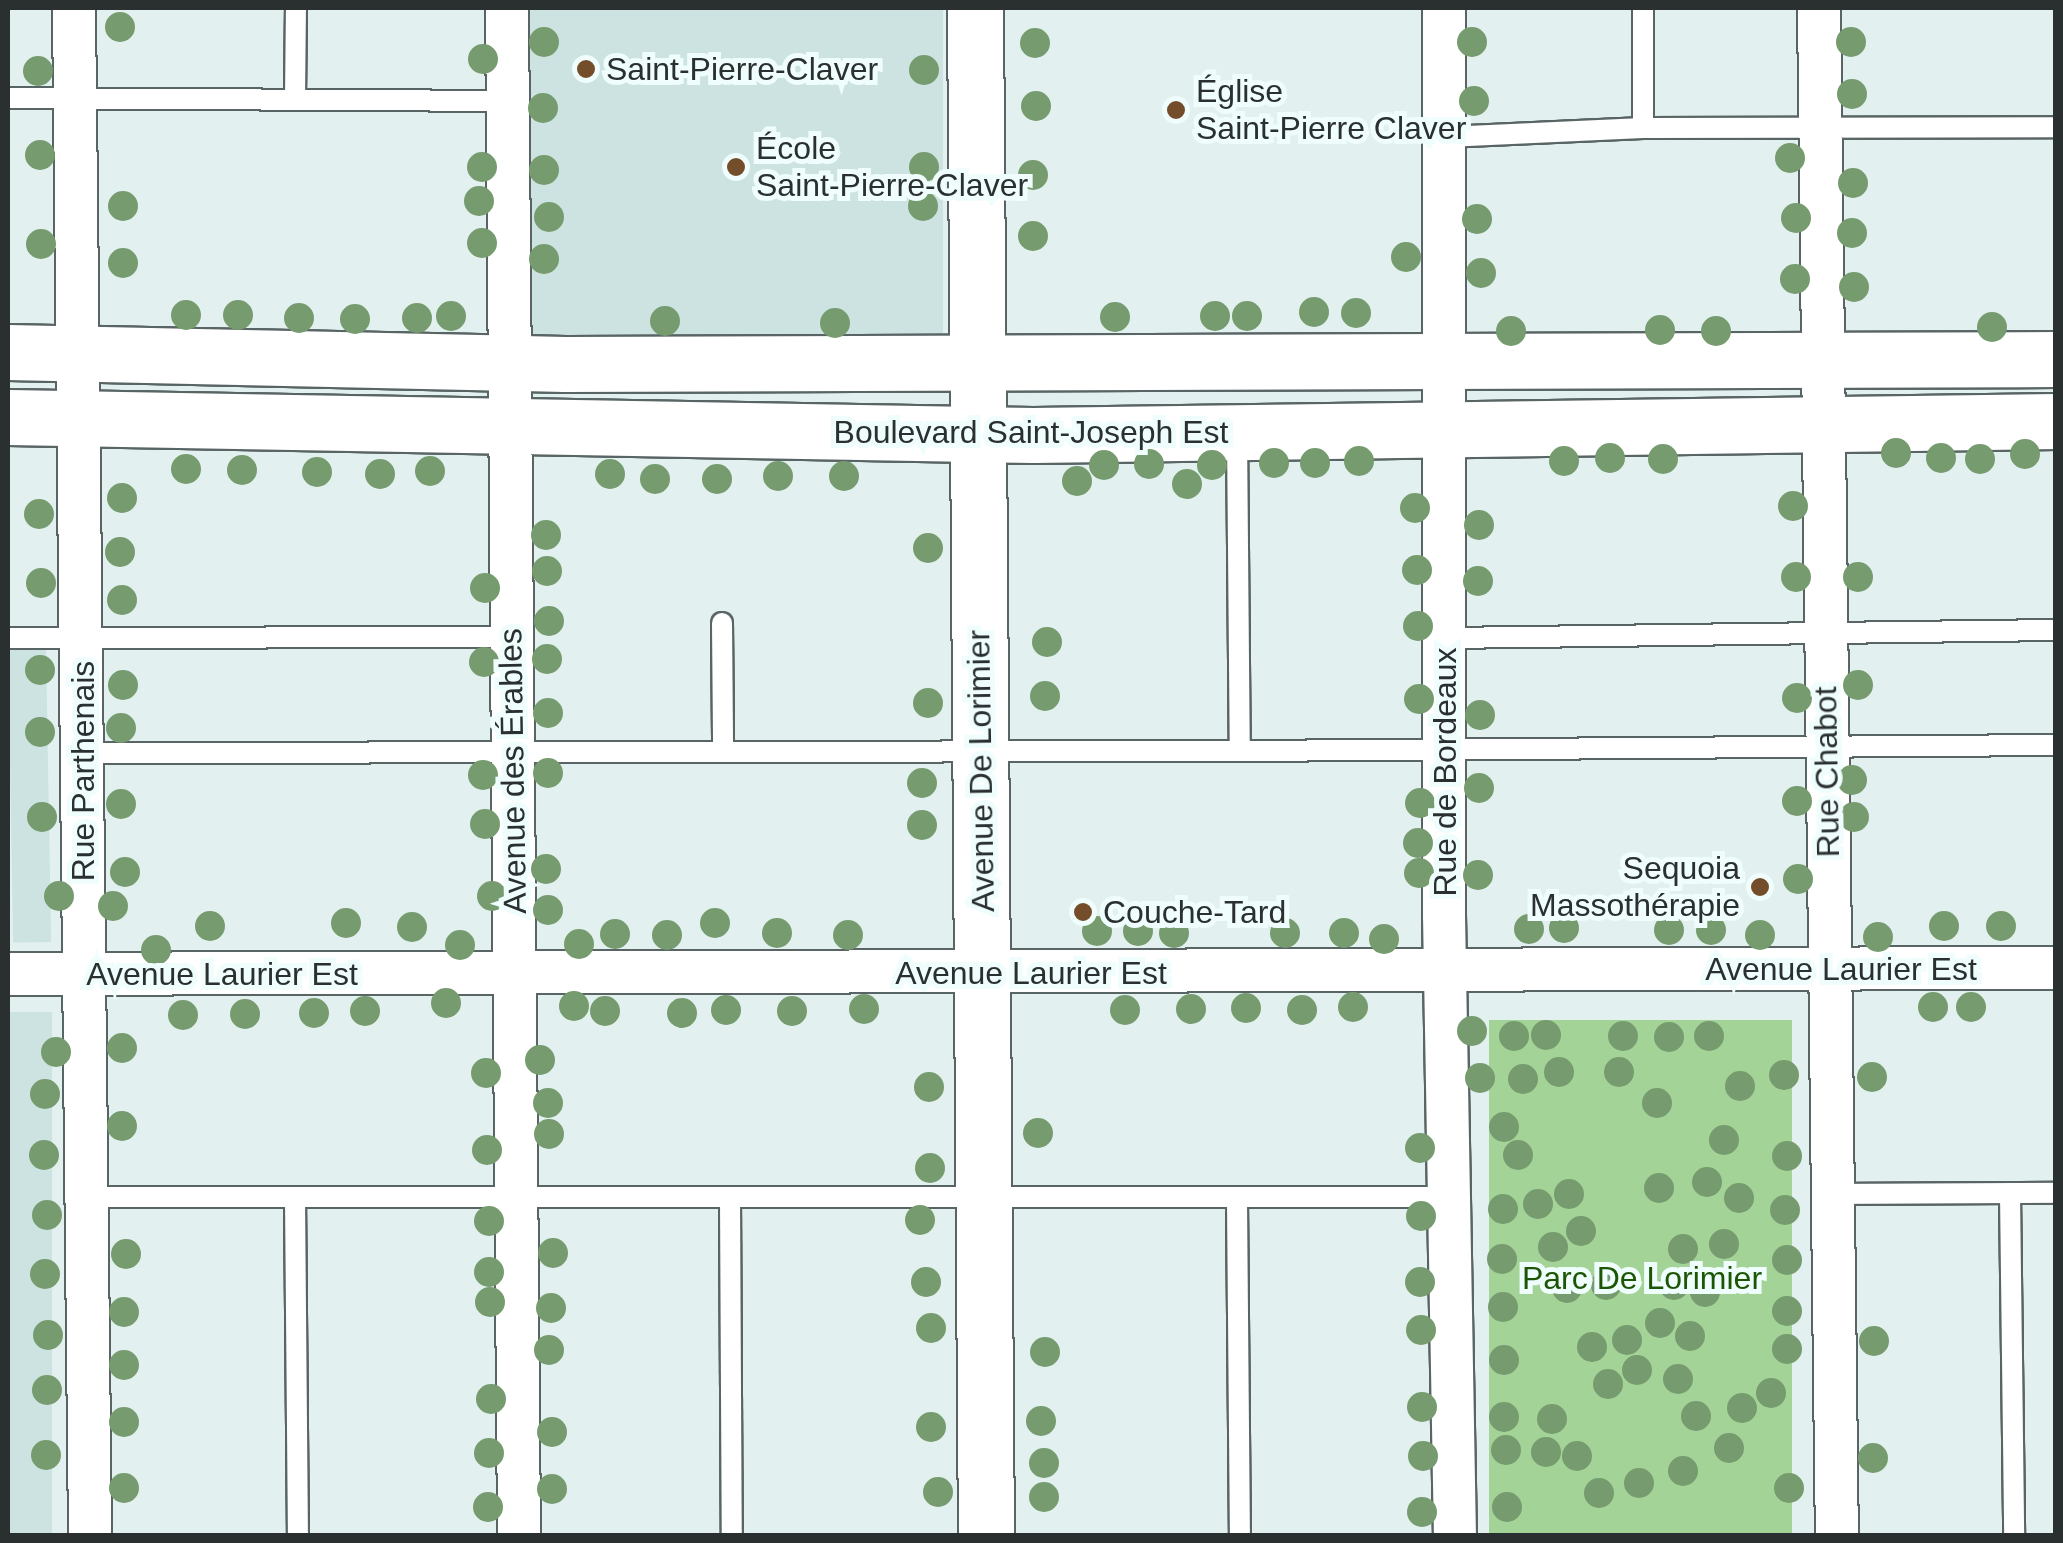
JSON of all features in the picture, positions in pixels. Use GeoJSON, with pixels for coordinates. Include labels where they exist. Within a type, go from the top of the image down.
{"type":"FeatureCollection","features":[{"type":"Feature","properties":{"kind":"main road","name":"Avenue De Lorimier"},"geometry":{"type":"LineString","coordinates":[[975,8],[986,1536]]}},
{"type":"Feature","properties":{"kind":"main road","name":"Boulevard Saint-Joseph Est"},"geometry":{"type":"LineString","coordinates":[[8,352],[510,363],[976,365],[2056,359]]}},
{"type":"Feature","properties":{"kind":"main road","name":"Boulevard Saint-Joseph Est"},"geometry":{"type":"LineString","coordinates":[[8,417],[976,435],[2056,421]]}},
{"type":"Feature","properties":{"kind":"street","name":"Rue Parthenais"},"geometry":{"type":"LineString","coordinates":[[74,8],[90,1536]]}},
{"type":"Feature","properties":{"kind":"street","name":"Avenue des Érables"},"geometry":{"type":"LineString","coordinates":[[507,8],[519,1536]]}},
{"type":"Feature","properties":{"kind":"street","name":"Rue de Bordeaux"},"geometry":{"type":"LineString","coordinates":[[1444,8],[1444,971],[1455,1536]]}},
{"type":"Feature","properties":{"kind":"street","name":"Rue Chabot"},"geometry":{"type":"LineString","coordinates":[[1819,8],[1837,1536]]}},
{"type":"Feature","properties":{"kind":"street","name":"Avenue Laurier Est"},"geometry":{"type":"LineString","coordinates":[[8,974],[983,975],[2056,968]]}},
{"type":"Feature","properties":{"kind":"lane"},"geometry":{"type":"LineString","coordinates":[[295,99],[296,8]]}},
{"type":"Feature","properties":{"kind":"lane"},"geometry":{"type":"LineString","coordinates":[[1642,8],[1643,128]]}},
{"type":"Feature","properties":{"kind":"lane"},"geometry":{"type":"LineString","coordinates":[[8,98],[508,101]]}},
{"type":"Feature","properties":{"kind":"lane"},"geometry":{"type":"LineString","coordinates":[[1446,137],[1643,128],[2056,127]]}},
{"type":"Feature","properties":{"kind":"lane"},"geometry":{"type":"LineString","coordinates":[[1236,430],[1240,751]]}},
{"type":"Feature","properties":{"kind":"lane"},"geometry":{"type":"LineString","coordinates":[[722,623],[723,750]]}},
{"type":"Feature","properties":{"kind":"lane"},"geometry":{"type":"LineString","coordinates":[[1446,638],[2056,630]]}},
{"type":"Feature","properties":{"kind":"lane"},"geometry":{"type":"LineString","coordinates":[[8,638],[512,637]]}},
{"type":"Feature","properties":{"kind":"lane"},"geometry":{"type":"LineString","coordinates":[[83,753],[2056,745]]}},
{"type":"Feature","properties":{"kind":"lane"},"geometry":{"type":"LineString","coordinates":[[2010,1193],[2014,1536]]}},
{"type":"Feature","properties":{"kind":"lane"},"geometry":{"type":"LineString","coordinates":[[1834,1194],[2056,1193]]}},
{"type":"Feature","properties":{"kind":"lane"},"geometry":{"type":"LineString","coordinates":[[88,1197],[518,1200],[983,1195],[1237,1201],[1451,1197]]}},
{"type":"Feature","properties":{"kind":"lane"},"geometry":{"type":"LineString","coordinates":[[295,1197],[298,1536]]}},
{"type":"Feature","properties":{"kind":"lane"},"geometry":{"type":"LineString","coordinates":[[730,1199],[732,1536]]}},
{"type":"Feature","properties":{"kind":"lane"},"geometry":{"type":"LineString","coordinates":[[1237,1201],[1240,1536]]}},
{"type":"Feature","properties":{"kind":"shaded area","name":"École Saint-Pierre-Claver"},"geometry":{"type":"Polygon","coordinates":[[[529,8],[943,8],[943,335],[529,335],[529,8]]]}},
{"type":"Feature","properties":{"kind":"shaded area"},"geometry":{"type":"Polygon","coordinates":[[[46,648],[51,942],[13,943],[8,649],[46,648]]]}},
{"type":"Feature","properties":{"kind":"shaded area"},"geometry":{"type":"Polygon","coordinates":[[[8,1012],[52,1012],[52,1535],[8,1535],[8,1012]]]}},
{"type":"Feature","properties":{"kind":"green space","name":"Parc De Lorimier"},"geometry":{"type":"Polygon","coordinates":[[[1489,1020],[1792,1020],[1792,1535],[1489,1535],[1489,1020]]]}},
{"type":"Feature","properties":{"kind":"place","name":"Saint-Pierre-Claver"},"geometry":{"type":"Point","coordinates":[586,69]}},
{"type":"Feature","properties":{"kind":"place","name":"Église Saint-Pierre Claver"},"geometry":{"type":"Point","coordinates":[1176,110]}},
{"type":"Feature","properties":{"kind":"place","name":"École Saint-Pierre-Claver"},"geometry":{"type":"Point","coordinates":[736,167]}},
{"type":"Feature","properties":{"kind":"place","name":"Sequoia Massothérapie"},"geometry":{"type":"Point","coordinates":[1760,887]}},
{"type":"Feature","properties":{"kind":"place","name":"Couche-Tard"},"geometry":{"type":"Point","coordinates":[1083,912]}}]}
